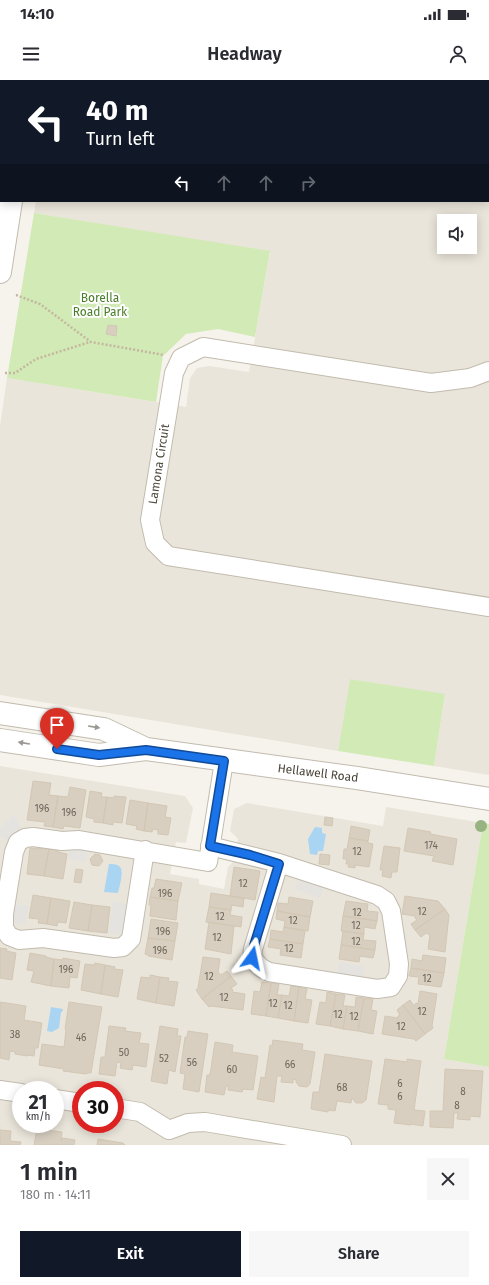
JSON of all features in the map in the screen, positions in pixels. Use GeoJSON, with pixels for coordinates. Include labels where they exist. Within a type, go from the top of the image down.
{"type":"FeatureCollection","features":[{"type":"Feature","properties":{"kind":"street"},"geometry":{"type":"LineString","coordinates":[[0,272],[2,250],[11,202]]}},
{"type":"Feature","properties":{"kind":"street"},"geometry":{"type":"LineString","coordinates":[[181,358],[203,347],[431,383],[470,378],[489,371]]}},
{"type":"Feature","properties":{"kind":"street","name":"Lamona Circuit"},"geometry":{"type":"LineString","coordinates":[[181,358],[174,373],[150,520],[155,543],[168,556],[489,607]]}},
{"type":"Feature","properties":{"kind":"street","name":"Hellawell Road"},"geometry":{"type":"LineString","coordinates":[[0,713],[104,729],[146,750]]}},
{"type":"Feature","properties":{"kind":"street","name":"Hellawell Road"},"geometry":{"type":"LineString","coordinates":[[0,740],[99,755],[146,750],[357,778],[489,799]]}},
{"type":"Feature","properties":{"kind":"street"},"geometry":{"type":"LineString","coordinates":[[209,854],[224,761]]}},
{"type":"Feature","properties":{"kind":"street"},"geometry":{"type":"LineString","coordinates":[[145,850],[131,939],[123,947],[114,948],[43,938],[19,940],[9,936],[4,928],[4,914],[14,852],[18,842],[25,838],[33,837],[62,841],[79,840],[145,850],[250,855],[279,864],[378,895],[386,901],[391,911],[399,964],[398,976],[391,987],[377,989],[269,972],[260,967],[252,958],[253,949],[279,864]]}},
{"type":"Feature","properties":{"kind":"street"},"geometry":{"type":"LineString","coordinates":[[0,1090],[12,1092]]}},
{"type":"Feature","properties":{"kind":"street"},"geometry":{"type":"LineString","coordinates":[[124,1109],[140,1112],[168,1138],[188,1123],[205,1122],[342,1145]]}},
{"type":"Feature","properties":{"kind":"path"},"geometry":{"type":"LineString","coordinates":[[16,295],[28,298],[40,304],[91,342],[181,358]]}},
{"type":"Feature","properties":{"kind":"path"},"geometry":{"type":"LineString","coordinates":[[5,373],[15,373],[36,359],[91,342]]}},
{"type":"Feature","properties":{"kind":"shaded area"},"geometry":{"type":"Polygon","coordinates":[[[36,202],[489,202],[489,775],[434,766],[445,695],[350,679],[338,751],[0,695],[0,426],[7,378],[186,407],[190,378],[197,368],[209,366],[249,372],[270,252],[34,213],[36,202]]]}},
{"type":"Feature","properties":{"kind":"shaded area"},"geometry":{"type":"Polygon","coordinates":[[[0,766],[185,796],[193,808],[186,843],[176,842],[170,874],[199,879],[199,884],[224,889],[228,867],[235,860],[238,839],[230,831],[234,809],[247,803],[383,826],[386,807],[483,823],[444,1059],[489,1067],[489,1145],[0,1145],[0,766]]]}},
{"type":"Feature","properties":{"kind":"shaded area"},"geometry":{"type":"Polygon","coordinates":[[[14,814],[21,828],[9,841],[0,837],[0,828],[14,814]]]}},
{"type":"Feature","properties":{"kind":"shaded area"},"geometry":{"type":"Polygon","coordinates":[[[70,848],[88,848],[86,862],[68,859],[70,848]]]}},
{"type":"Feature","properties":{"kind":"shaded area"},"geometry":{"type":"Polygon","coordinates":[[[299,878],[324,885],[321,898],[295,889],[299,878]]]}},
{"type":"Feature","properties":{"kind":"shaded area"},"geometry":{"type":"Polygon","coordinates":[[[113,901],[126,904],[121,935],[108,934],[113,901]]]}},
{"type":"Feature","properties":{"kind":"shaded area"},"geometry":{"type":"Polygon","coordinates":[[[14,904],[29,906],[25,925],[11,922],[14,904]]]}},
{"type":"Feature","properties":{"kind":"shaded area"},"geometry":{"type":"Polygon","coordinates":[[[339,962],[365,967],[363,980],[337,975],[339,962]]]}},
{"type":"Feature","properties":{"kind":"green space","name":"Borella Road Park"},"geometry":{"type":"Polygon","coordinates":[[[34,213],[270,251],[255,337],[218,329],[186,334],[163,356],[156,402],[7,378],[34,213]]]}},
{"type":"Feature","properties":{"kind":"green space"},"geometry":{"type":"Polygon","coordinates":[[[350,679],[445,694],[434,766],[338,751],[350,679]]]}},
{"type":"Feature","properties":{"kind":"green space"},"geometry":{"type":"Polygon","coordinates":[[[483,823],[489,824],[489,1067],[444,1059],[483,823]]]}},
{"type":"Feature","properties":{"kind":"water"},"geometry":{"type":"Polygon","coordinates":[[[315,827],[322,828],[322,833],[326,834],[323,851],[318,851],[317,855],[310,854],[308,839],[315,827]]]}},
{"type":"Feature","properties":{"kind":"water"},"geometry":{"type":"Polygon","coordinates":[[[109,864],[119,866],[122,871],[118,893],[104,892],[109,864]]]}},
{"type":"Feature","properties":{"kind":"water"},"geometry":{"type":"Polygon","coordinates":[[[51,1007],[63,1009],[61,1012],[59,1028],[52,1032],[47,1031],[51,1007]]]}},
{"type":"Feature","properties":{"kind":"building"},"geometry":{"type":"Polygon","coordinates":[[[108,325],[117,326],[116,336],[106,334],[108,325]]]}},
{"type":"Feature","properties":{"kind":"building"},"geometry":{"type":"Polygon","coordinates":[[[33,781],[51,783],[49,795],[58,796],[53,827],[44,826],[45,822],[27,820],[33,781]]]}},
{"type":"Feature","properties":{"kind":"building"},"geometry":{"type":"Polygon","coordinates":[[[70,787],[86,790],[80,828],[64,826],[63,829],[53,827],[58,796],[68,797],[70,787]]]}},
{"type":"Feature","properties":{"kind":"building"},"geometry":{"type":"Polygon","coordinates":[[[90,791],[102,793],[101,797],[107,797],[103,823],[94,822],[94,819],[86,817],[90,791]]]}},
{"type":"Feature","properties":{"kind":"building"},"geometry":{"type":"Polygon","coordinates":[[[114,796],[126,797],[122,823],[113,822],[113,825],[103,823],[107,797],[114,798],[114,796]]]}},
{"type":"Feature","properties":{"kind":"building"},"geometry":{"type":"Polygon","coordinates":[[[130,800],[148,803],[144,831],[136,829],[137,826],[126,824],[130,800]]]}},
{"type":"Feature","properties":{"kind":"building"},"geometry":{"type":"Polygon","coordinates":[[[148,803],[167,806],[165,817],[171,818],[168,835],[158,834],[158,830],[153,829],[152,832],[144,831],[148,803]]]}},
{"type":"Feature","properties":{"kind":"building"},"geometry":{"type":"Polygon","coordinates":[[[325,817],[333,818],[332,826],[324,825],[325,817]]]}},
{"type":"Feature","properties":{"kind":"building"},"geometry":{"type":"Polygon","coordinates":[[[351,826],[370,830],[368,841],[349,838],[351,826]]]}},
{"type":"Feature","properties":{"kind":"building"},"geometry":{"type":"Polygon","coordinates":[[[408,828],[457,839],[453,865],[432,861],[434,856],[404,851],[408,828]]]}},
{"type":"Feature","properties":{"kind":"building"},"geometry":{"type":"Polygon","coordinates":[[[349,838],[368,841],[368,843],[373,844],[369,867],[355,865],[355,868],[348,867],[349,864],[346,864],[347,859],[343,859],[344,849],[347,849],[349,838]]]}},
{"type":"Feature","properties":{"kind":"building"},"geometry":{"type":"Polygon","coordinates":[[[384,846],[400,848],[397,872],[392,872],[391,878],[382,876],[383,870],[380,870],[384,846]]]}},
{"type":"Feature","properties":{"kind":"building"},"geometry":{"type":"Polygon","coordinates":[[[41,847],[49,849],[44,876],[27,874],[30,848],[41,849],[41,847]]]}},
{"type":"Feature","properties":{"kind":"building"},"geometry":{"type":"Polygon","coordinates":[[[49,849],[59,850],[58,852],[67,854],[63,879],[44,876],[49,849]]]}},
{"type":"Feature","properties":{"kind":"building"},"geometry":{"type":"Polygon","coordinates":[[[95,854],[100,855],[103,861],[99,866],[92,865],[90,859],[95,854]]]}},
{"type":"Feature","properties":{"kind":"building"},"geometry":{"type":"Polygon","coordinates":[[[320,854],[330,855],[329,865],[319,864],[320,854]]]}},
{"type":"Feature","properties":{"kind":"building"},"geometry":{"type":"Polygon","coordinates":[[[234,867],[260,871],[255,900],[230,896],[234,867]]]}},
{"type":"Feature","properties":{"kind":"building"},"geometry":{"type":"Polygon","coordinates":[[[76,869],[83,870],[81,883],[74,882],[76,869]]]}},
{"type":"Feature","properties":{"kind":"building"},"geometry":{"type":"Polygon","coordinates":[[[156,879],[182,883],[178,901],[150,897],[156,879]]]}},
{"type":"Feature","properties":{"kind":"building"},"geometry":{"type":"Polygon","coordinates":[[[211,893],[244,898],[243,907],[232,905],[231,910],[209,907],[211,893]]]}},
{"type":"Feature","properties":{"kind":"building"},"geometry":{"type":"Polygon","coordinates":[[[33,895],[51,898],[47,924],[38,923],[39,919],[29,918],[33,895]]]}},
{"type":"Feature","properties":{"kind":"building"},"geometry":{"type":"Polygon","coordinates":[[[405,896],[438,901],[445,909],[415,930],[411,924],[417,920],[415,916],[402,914],[405,896]]]}},
{"type":"Feature","properties":{"kind":"building"},"geometry":{"type":"Polygon","coordinates":[[[150,897],[178,901],[176,920],[150,916],[150,897]]]}},
{"type":"Feature","properties":{"kind":"building"},"geometry":{"type":"Polygon","coordinates":[[[289,897],[313,901],[310,917],[277,911],[278,903],[288,904],[289,897]]]}},
{"type":"Feature","properties":{"kind":"building"},"geometry":{"type":"Polygon","coordinates":[[[51,898],[70,901],[66,923],[58,922],[57,926],[47,924],[51,898]]]}},
{"type":"Feature","properties":{"kind":"building"},"geometry":{"type":"Polygon","coordinates":[[[346,901],[368,904],[367,911],[378,912],[377,921],[343,916],[346,901]]]}},
{"type":"Feature","properties":{"kind":"building"},"geometry":{"type":"Polygon","coordinates":[[[74,902],[92,905],[88,931],[69,928],[74,902]]]}},
{"type":"Feature","properties":{"kind":"building"},"geometry":{"type":"Polygon","coordinates":[[[92,905],[110,907],[107,933],[88,931],[92,905]]]}},
{"type":"Feature","properties":{"kind":"building"},"geometry":{"type":"Polygon","coordinates":[[[209,907],[231,910],[230,915],[242,917],[241,927],[206,922],[209,907]]]}},
{"type":"Feature","properties":{"kind":"building"},"geometry":{"type":"Polygon","coordinates":[[[445,909],[449,915],[445,952],[428,949],[430,935],[426,933],[421,937],[415,930],[445,909]]]}},
{"type":"Feature","properties":{"kind":"building"},"geometry":{"type":"Polygon","coordinates":[[[277,911],[310,917],[308,931],[284,927],[285,921],[276,919],[277,911]]]}},
{"type":"Feature","properties":{"kind":"building"},"geometry":{"type":"Polygon","coordinates":[[[343,916],[377,921],[375,929],[364,927],[364,934],[341,931],[343,916]]]}},
{"type":"Feature","properties":{"kind":"building"},"geometry":{"type":"Polygon","coordinates":[[[151,919],[178,923],[175,941],[148,938],[151,919]]]}},
{"type":"Feature","properties":{"kind":"building"},"geometry":{"type":"Polygon","coordinates":[[[209,922],[234,926],[231,954],[205,949],[209,922]]]}},
{"type":"Feature","properties":{"kind":"building"},"geometry":{"type":"Polygon","coordinates":[[[284,927],[305,931],[303,944],[270,939],[271,930],[283,932],[284,927]]]}},
{"type":"Feature","properties":{"kind":"building"},"geometry":{"type":"Polygon","coordinates":[[[343,931],[364,934],[363,940],[376,941],[375,950],[341,945],[343,931]]]}},
{"type":"Feature","properties":{"kind":"building"},"geometry":{"type":"Polygon","coordinates":[[[148,938],[175,941],[172,960],[148,956],[145,954],[148,938]]]}},
{"type":"Feature","properties":{"kind":"building"},"geometry":{"type":"Polygon","coordinates":[[[270,939],[303,944],[301,958],[280,955],[281,949],[268,947],[270,939]]]}},
{"type":"Feature","properties":{"kind":"building"},"geometry":{"type":"Polygon","coordinates":[[[341,945],[375,950],[373,958],[360,956],[359,962],[339,959],[341,945]]]}},
{"type":"Feature","properties":{"kind":"building"},"geometry":{"type":"Polygon","coordinates":[[[0,948],[16,953],[12,980],[0,978],[0,948]]]}},
{"type":"Feature","properties":{"kind":"building"},"geometry":{"type":"Polygon","coordinates":[[[30,953],[54,959],[51,986],[31,982],[34,971],[27,970],[30,953]]]}},
{"type":"Feature","properties":{"kind":"building"},"geometry":{"type":"Polygon","coordinates":[[[423,955],[446,958],[444,973],[411,968],[412,959],[422,961],[423,955]]]}},
{"type":"Feature","properties":{"kind":"building"},"geometry":{"type":"Polygon","coordinates":[[[203,957],[220,959],[218,972],[221,975],[227,971],[231,976],[202,999],[196,990],[198,988],[203,957]]]}},
{"type":"Feature","properties":{"kind":"building"},"geometry":{"type":"Polygon","coordinates":[[[63,958],[80,961],[77,978],[70,977],[69,988],[51,986],[54,959],[63,960],[63,958]]]}},
{"type":"Feature","properties":{"kind":"building"},"geometry":{"type":"Polygon","coordinates":[[[95,963],[105,965],[101,994],[81,990],[85,964],[94,965],[95,963]]]}},
{"type":"Feature","properties":{"kind":"building"},"geometry":{"type":"Polygon","coordinates":[[[105,965],[115,967],[114,969],[123,970],[118,997],[101,994],[105,965]]]}},
{"type":"Feature","properties":{"kind":"building"},"geometry":{"type":"Polygon","coordinates":[[[411,968],[444,973],[441,987],[418,984],[419,977],[409,976],[411,968]]]}},
{"type":"Feature","properties":{"kind":"building"},"geometry":{"type":"Polygon","coordinates":[[[150,975],[160,977],[156,1003],[137,999],[141,977],[150,978],[150,975]]]}},
{"type":"Feature","properties":{"kind":"building"},"geometry":{"type":"Polygon","coordinates":[[[231,976],[237,984],[231,988],[233,990],[232,992],[245,994],[243,1010],[209,1007],[202,999],[231,976]]]}},
{"type":"Feature","properties":{"kind":"building"},"geometry":{"type":"Polygon","coordinates":[[[160,977],[169,978],[168,981],[178,982],[174,1006],[156,1003],[160,977]]]}},
{"type":"Feature","properties":{"kind":"building"},"geometry":{"type":"Polygon","coordinates":[[[262,982],[271,983],[266,1016],[251,1014],[254,991],[260,992],[262,982]]]}},
{"type":"Feature","properties":{"kind":"building"},"geometry":{"type":"Polygon","coordinates":[[[271,983],[279,984],[277,995],[282,995],[278,1018],[266,1016],[271,983]]]}},
{"type":"Feature","properties":{"kind":"building"},"geometry":{"type":"Polygon","coordinates":[[[291,986],[299,987],[294,1021],[278,1018],[282,995],[289,996],[291,986]]]}},
{"type":"Feature","properties":{"kind":"building"},"geometry":{"type":"Polygon","coordinates":[[[299,987],[307,989],[305,999],[312,1000],[308,1023],[294,1021],[299,987]]]}},
{"type":"Feature","properties":{"kind":"building"},"geometry":{"type":"Polygon","coordinates":[[[420,991],[437,994],[432,1026],[433,1028],[425,1034],[403,1005],[410,1000],[414,1006],[416,1003],[418,1004],[420,991]]]}},
{"type":"Feature","properties":{"kind":"building"},"geometry":{"type":"Polygon","coordinates":[[[327,992],[336,994],[330,1026],[316,1024],[320,1002],[326,1003],[327,992]]]}},
{"type":"Feature","properties":{"kind":"building"},"geometry":{"type":"Polygon","coordinates":[[[336,994],[345,995],[343,1006],[347,1006],[343,1029],[330,1026],[336,994]]]}},
{"type":"Feature","properties":{"kind":"building"},"geometry":{"type":"Polygon","coordinates":[[[356,997],[364,998],[358,1031],[343,1029],[347,1006],[355,1007],[356,997]]]}},
{"type":"Feature","properties":{"kind":"building"},"geometry":{"type":"Polygon","coordinates":[[[364,998],[373,999],[371,1010],[377,1011],[373,1034],[358,1031],[364,998]]]}},
{"type":"Feature","properties":{"kind":"building"},"geometry":{"type":"Polygon","coordinates":[[[0,1002],[26,1006],[24,1020],[42,1023],[38,1048],[35,1048],[34,1056],[15,1054],[15,1052],[10,1051],[9,1060],[0,1058],[0,1002]]]}},
{"type":"Feature","properties":{"kind":"building"},"geometry":{"type":"Polygon","coordinates":[[[69,1002],[102,1007],[91,1073],[86,1074],[63,1071],[64,1069],[39,1065],[42,1044],[64,1047],[69,1002]]]}},
{"type":"Feature","properties":{"kind":"building"},"geometry":{"type":"Polygon","coordinates":[[[403,1005],[425,1034],[416,1041],[414,1039],[382,1034],[385,1016],[398,1018],[400,1015],[397,1010],[403,1005]]]}},
{"type":"Feature","properties":{"kind":"building"},"geometry":{"type":"Polygon","coordinates":[[[109,1026],[126,1028],[125,1031],[141,1033],[139,1043],[149,1044],[146,1067],[133,1065],[132,1070],[120,1068],[121,1063],[117,1062],[115,1076],[99,1074],[101,1057],[105,1057],[109,1026]]]}},
{"type":"Feature","properties":{"kind":"building"},"geometry":{"type":"Polygon","coordinates":[[[160,1026],[178,1029],[177,1036],[181,1036],[175,1072],[169,1070],[167,1084],[151,1081],[160,1026]]]}},
{"type":"Feature","properties":{"kind":"building"},"geometry":{"type":"Polygon","coordinates":[[[188,1031],[208,1034],[199,1092],[183,1089],[185,1074],[180,1073],[185,1037],[187,1037],[188,1031]]]}},
{"type":"Feature","properties":{"kind":"building"},"geometry":{"type":"Polygon","coordinates":[[[273,1040],[303,1044],[302,1050],[315,1052],[310,1084],[307,1087],[299,1086],[296,1080],[293,1079],[293,1083],[281,1082],[282,1076],[277,1076],[274,1102],[257,1099],[261,1077],[265,1078],[270,1045],[272,1046],[273,1040]]]}},
{"type":"Feature","properties":{"kind":"building"},"geometry":{"type":"Polygon","coordinates":[[[215,1042],[233,1045],[232,1052],[258,1056],[253,1090],[243,1089],[242,1092],[228,1090],[228,1086],[226,1086],[224,1095],[205,1092],[207,1075],[210,1075],[215,1042]]]}},
{"type":"Feature","properties":{"kind":"building"},"geometry":{"type":"Polygon","coordinates":[[[325,1054],[372,1061],[366,1100],[362,1103],[356,1103],[352,1098],[351,1103],[337,1101],[335,1111],[328,1110],[328,1112],[311,1109],[313,1092],[319,1092],[325,1054]]]}},
{"type":"Feature","properties":{"kind":"building"},"geometry":{"type":"Polygon","coordinates":[[[385,1059],[407,1062],[407,1059],[421,1061],[414,1110],[425,1111],[423,1126],[394,1123],[396,1110],[388,1109],[388,1105],[378,1104],[385,1059]]]}},
{"type":"Feature","properties":{"kind":"building"},"geometry":{"type":"Polygon","coordinates":[[[445,1069],[483,1071],[480,1117],[470,1116],[470,1120],[457,1119],[458,1113],[454,1113],[453,1128],[430,1127],[430,1111],[443,1111],[445,1069]]]}},
{"type":"Feature","properties":{"kind":"building"},"geometry":{"type":"Polygon","coordinates":[[[0,1130],[11,1131],[10,1141],[21,1142],[20,1145],[0,1145],[0,1130]]]}},
{"type":"Feature","properties":{"kind":"building"},"geometry":{"type":"Polygon","coordinates":[[[36,1133],[62,1133],[61,1141],[62,1138],[75,1140],[74,1145],[34,1145],[36,1133]]]}},
{"type":"Feature","properties":{"kind":"building"},"geometry":{"type":"Polygon","coordinates":[[[98,1139],[123,1143],[125,1145],[97,1145],[98,1139]]]}},
{"type":"Feature","properties":{"kind":"route"},"geometry":{"type":"LineString","coordinates":[[57,749],[99,755],[146,750],[224,761],[210,846],[250,855],[279,864],[253,949],[252,958]]}}]}
